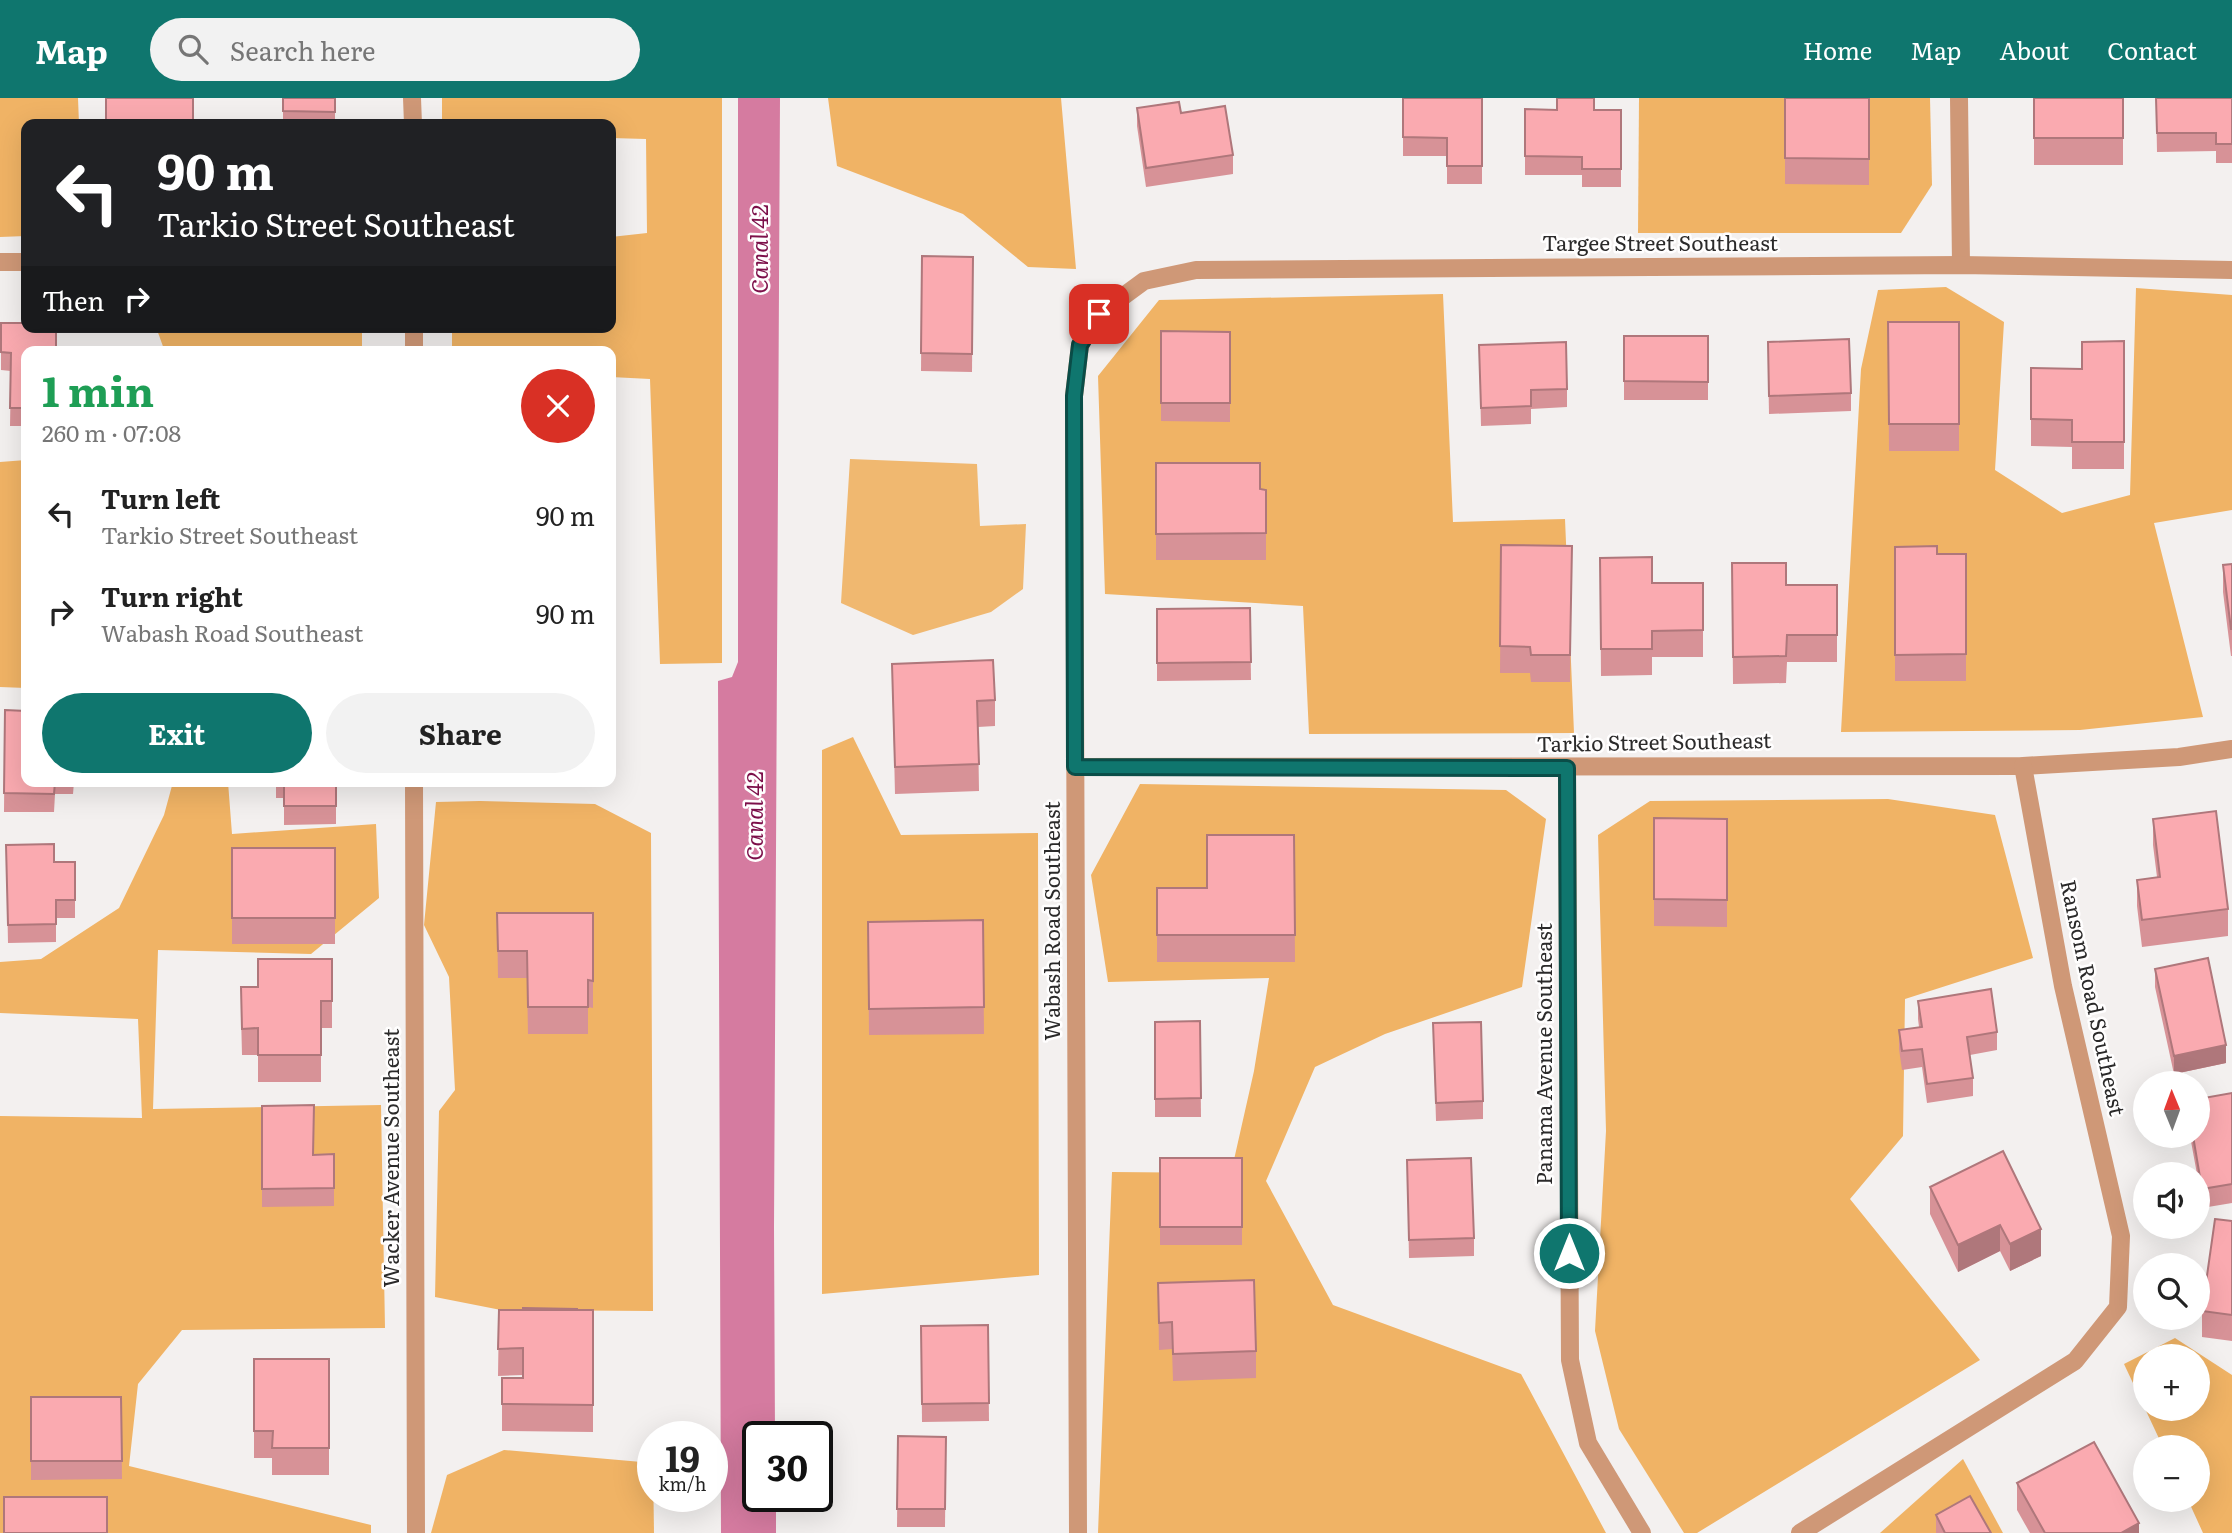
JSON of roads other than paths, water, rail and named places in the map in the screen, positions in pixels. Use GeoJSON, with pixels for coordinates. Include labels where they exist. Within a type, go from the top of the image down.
{"type":"FeatureCollection","features":[{"type":"Feature","properties":{"kind":"street"},"geometry":{"type":"LineString","coordinates":[[412,98],[412,119]]}},
{"type":"Feature","properties":{"kind":"street"},"geometry":{"type":"LineString","coordinates":[[1959,98],[1961,265]]}},
{"type":"Feature","properties":{"kind":"street"},"geometry":{"type":"LineString","coordinates":[[0,262],[21,261]]}},
{"type":"Feature","properties":{"kind":"street","name":"Targee Street Southeast"},"geometry":{"type":"LineString","coordinates":[[1099,314],[1144,281],[1196,270],[1961,265],[2232,270]]}},
{"type":"Feature","properties":{"kind":"street","name":"Wabash Road Southeast"},"geometry":{"type":"LineString","coordinates":[[1078,1533],[1074,396],[1080,345],[1099,314]]}},
{"type":"Feature","properties":{"kind":"street","name":"Tarkio Street Southeast"},"geometry":{"type":"LineString","coordinates":[[1075,767],[2023,766],[2179,757],[2232,749]]}},
{"type":"Feature","properties":{"kind":"street","name":"Ransom Road Southeast"},"geometry":{"type":"LineString","coordinates":[[1800,1533],[2075,1361],[2118,1307],[2121,1236],[2063,986],[2023,766]]}},
{"type":"Feature","properties":{"kind":"street","name":"Panama Avenue Southeast"},"geometry":{"type":"LineString","coordinates":[[1567,768],[1570,1360],[1588,1443],[1642,1533]]}},
{"type":"Feature","properties":{"kind":"street","name":"Wacker Avenue Southeast"},"geometry":{"type":"LineString","coordinates":[[414,787],[415,1533]]}},
{"type":"Feature","properties":{"kind":"water","name":"Canal 42"},"geometry":{"type":"Polygon","coordinates":[[[738,98],[780,98],[775,1421],[742,1421],[742,1512],[776,1512],[776,1533],[721,1533],[721,1512],[728,1512],[728,1421],[721,1421],[718,681],[732,677],[738,662],[738,98]]]}}]}
